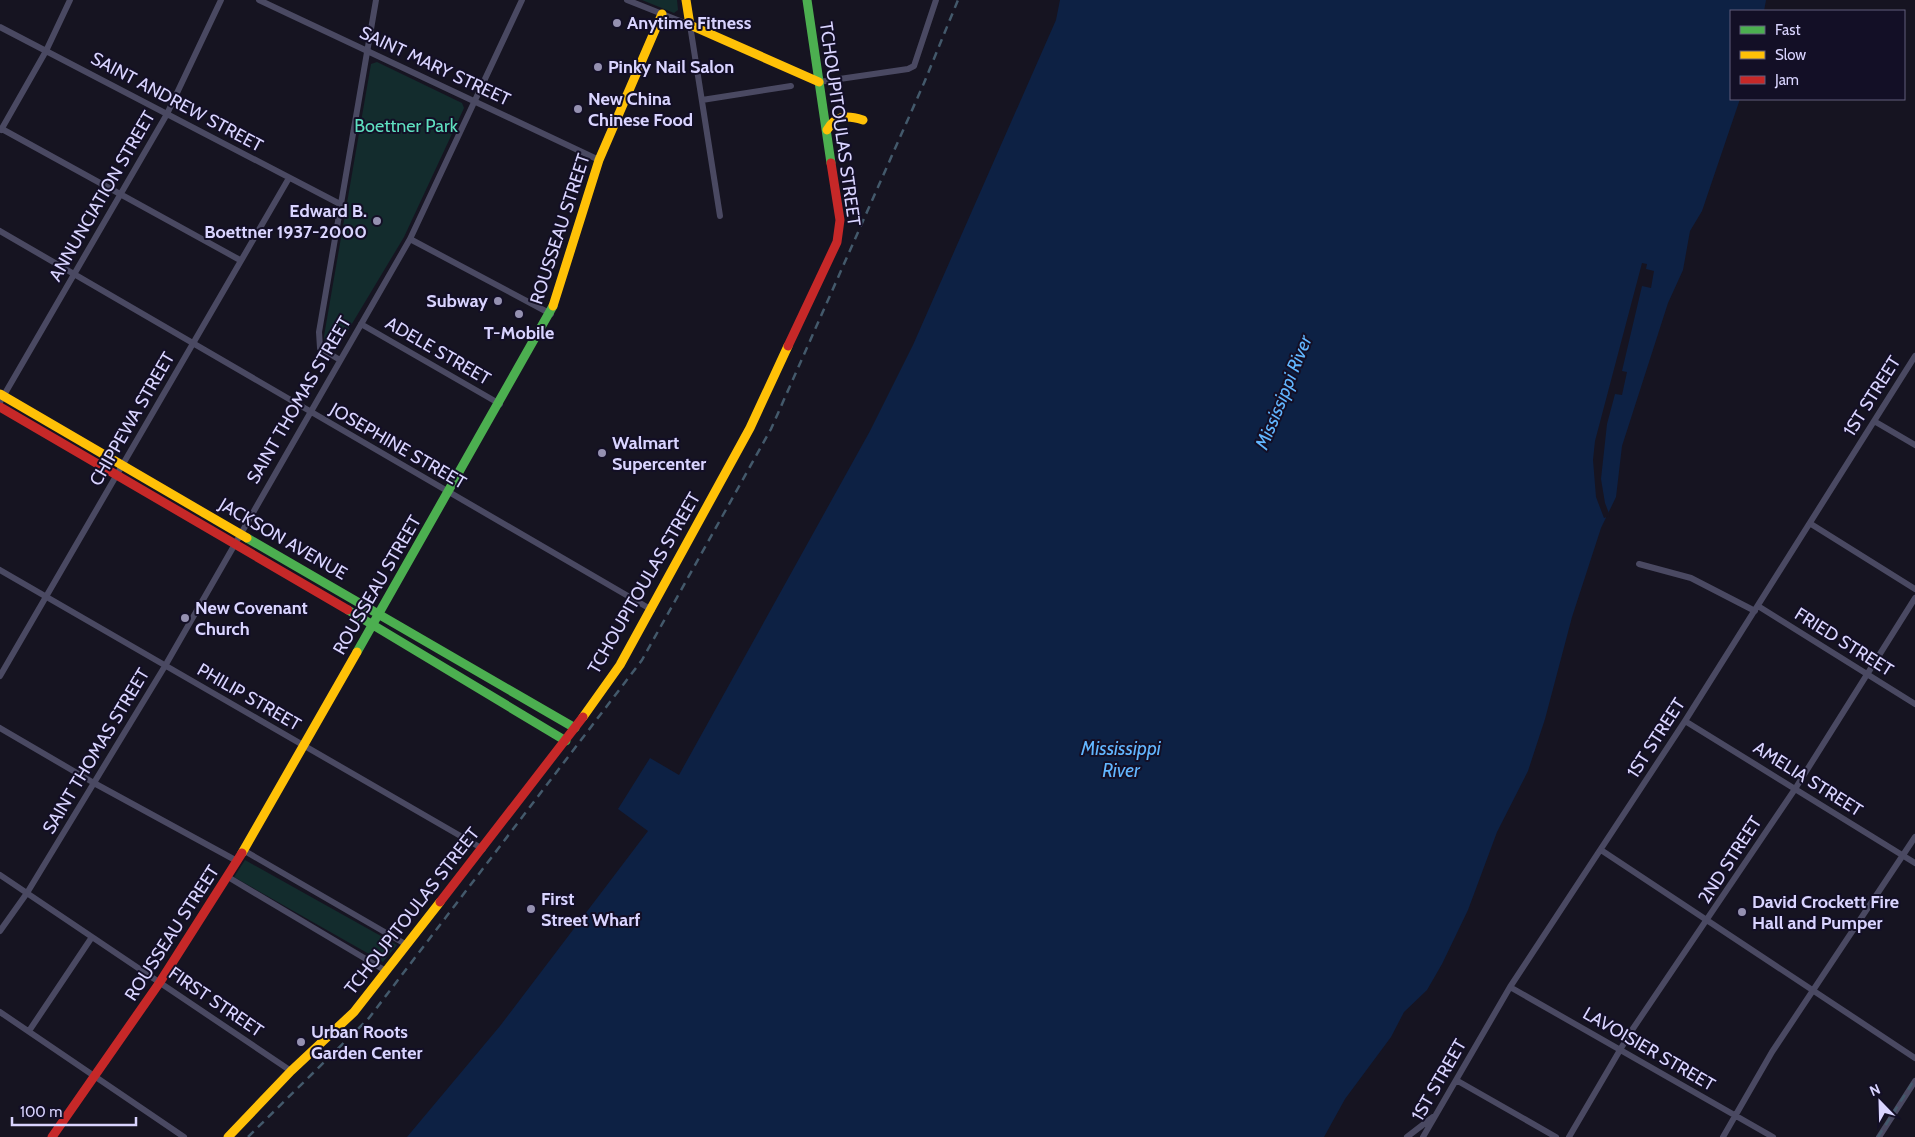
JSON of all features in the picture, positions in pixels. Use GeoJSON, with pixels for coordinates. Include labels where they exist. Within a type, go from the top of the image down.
{"type":"FeatureCollection","features":[{"type":"Feature","properties":{"kind":"street"},"geometry":{"type":"LineString","coordinates":[[70,0],[46,51],[1,130],[240,260]]}},
{"type":"Feature","properties":{"kind":"street","name":"ANNUNCIATION STREET"},"geometry":{"type":"LineString","coordinates":[[1,398],[167,114],[222,0]]}},
{"type":"Feature","properties":{"kind":"street","name":"SAINT MARY STREET"},"geometry":{"type":"LineString","coordinates":[[259,0],[599,160]]}},
{"type":"Feature","properties":{"kind":"street"},"geometry":{"type":"LineString","coordinates":[[340,360],[324,352],[318,342],[376,0]]}},
{"type":"Feature","properties":{"kind":"street","name":"SAINT THOMAS STREET"},"geometry":{"type":"LineString","coordinates":[[0,931],[27,893],[165,666],[234,542],[410,239],[522,0]]}},
{"type":"Feature","properties":{"kind":"street"},"geometry":{"type":"LineString","coordinates":[[627,0],[690,25],[819,82],[908,69],[914,66],[936,0]]}},
{"type":"Feature","properties":{"kind":"street"},"geometry":{"type":"LineString","coordinates":[[686,0],[720,216]]}},
{"type":"Feature","properties":{"kind":"street","name":"TCHOUPITOULAS STREET"},"geometry":{"type":"LineString","coordinates":[[228,1137],[290,1071],[354,1012],[566,741],[620,665],[652,610],[750,428],[838,242],[840,220],[807,0]]}},
{"type":"Feature","properties":{"kind":"street","name":"ROUSSEAU STREET"},"geometry":{"type":"LineString","coordinates":[[52,1137],[160,982],[228,877],[302,745],[380,614],[551,314],[599,160],[662,14]]}},
{"type":"Feature","properties":{"kind":"street","name":"SAINT ANDREW STREET"},"geometry":{"type":"LineString","coordinates":[[0,27],[340,204]]}},
{"type":"Feature","properties":{"kind":"street"},"geometry":{"type":"LineString","coordinates":[[702,100],[791,86]]}},
{"type":"Feature","properties":{"kind":"street"},"geometry":{"type":"LineString","coordinates":[[827,130],[832,120],[838,116],[848,115],[863,120]]}},
{"type":"Feature","properties":{"kind":"street","name":"CHIPPEWA STREET"},"geometry":{"type":"LineString","coordinates":[[0,676],[289,178]]}},
{"type":"Feature","properties":{"kind":"street","name":"JOSEPHINE STREET"},"geometry":{"type":"LineString","coordinates":[[0,231],[652,610]]}},
{"type":"Feature","properties":{"kind":"street"},"geometry":{"type":"LineString","coordinates":[[410,239],[551,314]]}},
{"type":"Feature","properties":{"kind":"street","name":"ADELE STREET"},"geometry":{"type":"LineString","coordinates":[[361,324],[500,404]]}},
{"type":"Feature","properties":{"kind":"street","name":"1ST STREET"},"geometry":{"type":"LineString","coordinates":[[1423,1137],[1510,988],[1685,721],[1811,524],[1915,356]]}},
{"type":"Feature","properties":{"kind":"street","name":"JACKSON AVENUE"},"geometry":{"type":"LineString","coordinates":[[1,398],[240,532],[575,728]]}},
{"type":"Feature","properties":{"kind":"street","name":"JACKSON AVENUE"},"geometry":{"type":"LineString","coordinates":[[0,407],[374,624],[566,741]]}},
{"type":"Feature","properties":{"kind":"street"},"geometry":{"type":"LineString","coordinates":[[1874,421],[1915,445]]}},
{"type":"Feature","properties":{"kind":"street"},"geometry":{"type":"LineString","coordinates":[[1811,524],[1915,589]]}},
{"type":"Feature","properties":{"kind":"street","name":"FRIED STREET"},"geometry":{"type":"LineString","coordinates":[[1639,564],[1690,578],[1756,609],[1915,704]]}},
{"type":"Feature","properties":{"kind":"street","name":"PHILIP STREET"},"geometry":{"type":"LineString","coordinates":[[0,570],[483,849]]}},
{"type":"Feature","properties":{"kind":"street","name":"2ND STREET"},"geometry":{"type":"LineString","coordinates":[[1569,1137],[1620,1050],[1795,789],[1915,598]]}},
{"type":"Feature","properties":{"kind":"street","name":"AMELIA STREET"},"geometry":{"type":"LineString","coordinates":[[1685,721],[1915,863]]}},
{"type":"Feature","properties":{"kind":"street"},"geometry":{"type":"LineString","coordinates":[[0,728],[94,783],[237,861]]}},
{"type":"Feature","properties":{"kind":"street"},"geometry":{"type":"LineString","coordinates":[[1723,1137],[1772,1052],[1915,837]]}},
{"type":"Feature","properties":{"kind":"street"},"geometry":{"type":"LineString","coordinates":[[243,850],[406,945]]}},
{"type":"Feature","properties":{"kind":"street"},"geometry":{"type":"LineString","coordinates":[[1601,850],[1915,1058]]}},
{"type":"Feature","properties":{"kind":"street","name":"FIRST STREET"},"geometry":{"type":"LineString","coordinates":[[0,875],[290,1071]]}},
{"type":"Feature","properties":{"kind":"street"},"geometry":{"type":"LineString","coordinates":[[228,877],[386,971]]}},
{"type":"Feature","properties":{"kind":"street"},"geometry":{"type":"LineString","coordinates":[[29,1031],[92,937]]}},
{"type":"Feature","properties":{"kind":"street","name":"LAVOISIER STREET"},"geometry":{"type":"LineString","coordinates":[[1510,988],[1772,1137]]}},
{"type":"Feature","properties":{"kind":"street"},"geometry":{"type":"LineString","coordinates":[[0,1012],[93,1077],[184,1137]]}},
{"type":"Feature","properties":{"kind":"street"},"geometry":{"type":"LineString","coordinates":[[1456,1080],[1556,1137]]}},
{"type":"Feature","properties":{"kind":"street"},"geometry":{"type":"LineString","coordinates":[[1879,1137],[1915,1081]]}},
{"type":"Feature","properties":{"kind":"street"},"geometry":{"type":"LineString","coordinates":[[1407,1137],[1436,1115]]}},
{"type":"Feature","properties":{"kind":"green space"},"geometry":{"type":"Polygon","coordinates":[[[642,0],[677,0],[678,10],[674,13],[642,0]]]}},
{"type":"Feature","properties":{"kind":"green space","name":"Boettner Park"},"geometry":{"type":"Polygon","coordinates":[[[377,62],[462,103],[464,108],[404,237],[338,347],[333,348],[325,344],[324,336],[371,64],[377,62]]]}},
{"type":"Feature","properties":{"kind":"green space"},"geometry":{"type":"Polygon","coordinates":[[[245,860],[397,945],[383,962],[234,877],[245,860]]]}},
{"type":"Feature","properties":{"kind":"water","name":"Mississippi River"},"geometry":{"type":"Polygon","coordinates":[[[1060,0],[1766,0],[1764,10],[1730,10],[1730,100],[1740,100],[1702,211],[1690,231],[1683,270],[1668,303],[1622,446],[1616,497],[1601,528],[1572,617],[1545,719],[1528,771],[1497,832],[1468,910],[1427,990],[1404,1012],[1391,1037],[1345,1099],[1324,1137],[407,1137],[500,1026],[648,831],[618,809],[650,758],[679,775],[870,431],[913,345],[1056,20],[1060,0]]]}},
{"type":"Feature","properties":{"kind":"pier"},"geometry":{"type":"Polygon","coordinates":[[[1642,263],[1647,264],[1646,269],[1654,271],[1651,288],[1642,286],[1622,371],[1627,372],[1622,395],[1615,394],[1607,424],[1601,479],[1605,503],[1610,516],[1604,518],[1596,497],[1593,460],[1595,441],[1642,263]]]}},
{"type":"Feature","properties":{"kind":"railway"},"geometry":{"type":"LineString","coordinates":[[248,1137],[369,1018],[642,660],[771,429],[924,83],[958,0]]}},
{"type":"Feature","properties":{"kind":"railway"},"geometry":{"type":"LineString","coordinates":[[1878,1137],[1915,1079]]}},
{"type":"Feature","properties":{"kind":"traffic: fast"},"geometry":{"type":"LineString","coordinates":[[807,0],[831,163]]}},
{"type":"Feature","properties":{"kind":"traffic: fast"},"geometry":{"type":"LineString","coordinates":[[357,652],[553,306]]}},
{"type":"Feature","properties":{"kind":"traffic: fast"},"geometry":{"type":"LineString","coordinates":[[247,538],[575,728]]}},
{"type":"Feature","properties":{"kind":"traffic: fast"},"geometry":{"type":"LineString","coordinates":[[348,610],[566,741]]}},
{"type":"Feature","properties":{"kind":"traffic: slow"},"geometry":{"type":"LineString","coordinates":[[686,0],[690,25],[819,82]]}},
{"type":"Feature","properties":{"kind":"traffic: slow"},"geometry":{"type":"LineString","coordinates":[[553,306],[599,160],[662,14]]}},
{"type":"Feature","properties":{"kind":"traffic: slow"},"geometry":{"type":"LineString","coordinates":[[827,130],[838,119],[852,117],[863,120]]}},
{"type":"Feature","properties":{"kind":"traffic: slow"},"geometry":{"type":"LineString","coordinates":[[583,717],[620,665],[750,428],[788,346]]}},
{"type":"Feature","properties":{"kind":"traffic: slow"},"geometry":{"type":"LineString","coordinates":[[0,394],[247,538]]}},
{"type":"Feature","properties":{"kind":"traffic: slow"},"geometry":{"type":"LineString","coordinates":[[242,853],[357,652]]}},
{"type":"Feature","properties":{"kind":"traffic: slow"},"geometry":{"type":"LineString","coordinates":[[228,1137],[291,1071],[354,1012],[440,902]]}},
{"type":"Feature","properties":{"kind":"traffic: jam"},"geometry":{"type":"LineString","coordinates":[[788,346],[837,242],[840,220],[831,163]]}},
{"type":"Feature","properties":{"kind":"traffic: jam"},"geometry":{"type":"LineString","coordinates":[[0,407],[348,610]]}},
{"type":"Feature","properties":{"kind":"traffic: jam"},"geometry":{"type":"LineString","coordinates":[[440,902],[583,717]]}},
{"type":"Feature","properties":{"kind":"traffic: jam"},"geometry":{"type":"LineString","coordinates":[[52,1137],[160,982],[242,853]]}},
{"type":"Feature","properties":{"kind":"place","name":"Anytime Fitness"},"geometry":{"type":"Point","coordinates":[617,23]}},
{"type":"Feature","properties":{"kind":"place","name":"Pinky Nail Salon"},"geometry":{"type":"Point","coordinates":[598,67]}},
{"type":"Feature","properties":{"kind":"place","name":"New China Chinese Food"},"geometry":{"type":"Point","coordinates":[578,109]}},
{"type":"Feature","properties":{"kind":"place","name":"Edward B. Boettner 1937-2000"},"geometry":{"type":"Point","coordinates":[377,221]}},
{"type":"Feature","properties":{"kind":"place","name":"Subway"},"geometry":{"type":"Point","coordinates":[498,301]}},
{"type":"Feature","properties":{"kind":"place","name":"T-Mobile"},"geometry":{"type":"Point","coordinates":[519,314]}},
{"type":"Feature","properties":{"kind":"place","name":"Walmart Supercenter"},"geometry":{"type":"Point","coordinates":[602,453]}},
{"type":"Feature","properties":{"kind":"place","name":"New Covenant Church"},"geometry":{"type":"Point","coordinates":[185,618]}},
{"type":"Feature","properties":{"kind":"place","name":"First Street Wharf"},"geometry":{"type":"Point","coordinates":[531,909]}},
{"type":"Feature","properties":{"kind":"place","name":"David Crockett Fire Hall and Pumper"},"geometry":{"type":"Point","coordinates":[1742,912]}},
{"type":"Feature","properties":{"kind":"place","name":"Urban Roots Garden Center"},"geometry":{"type":"Point","coordinates":[301,1042]}}]}
